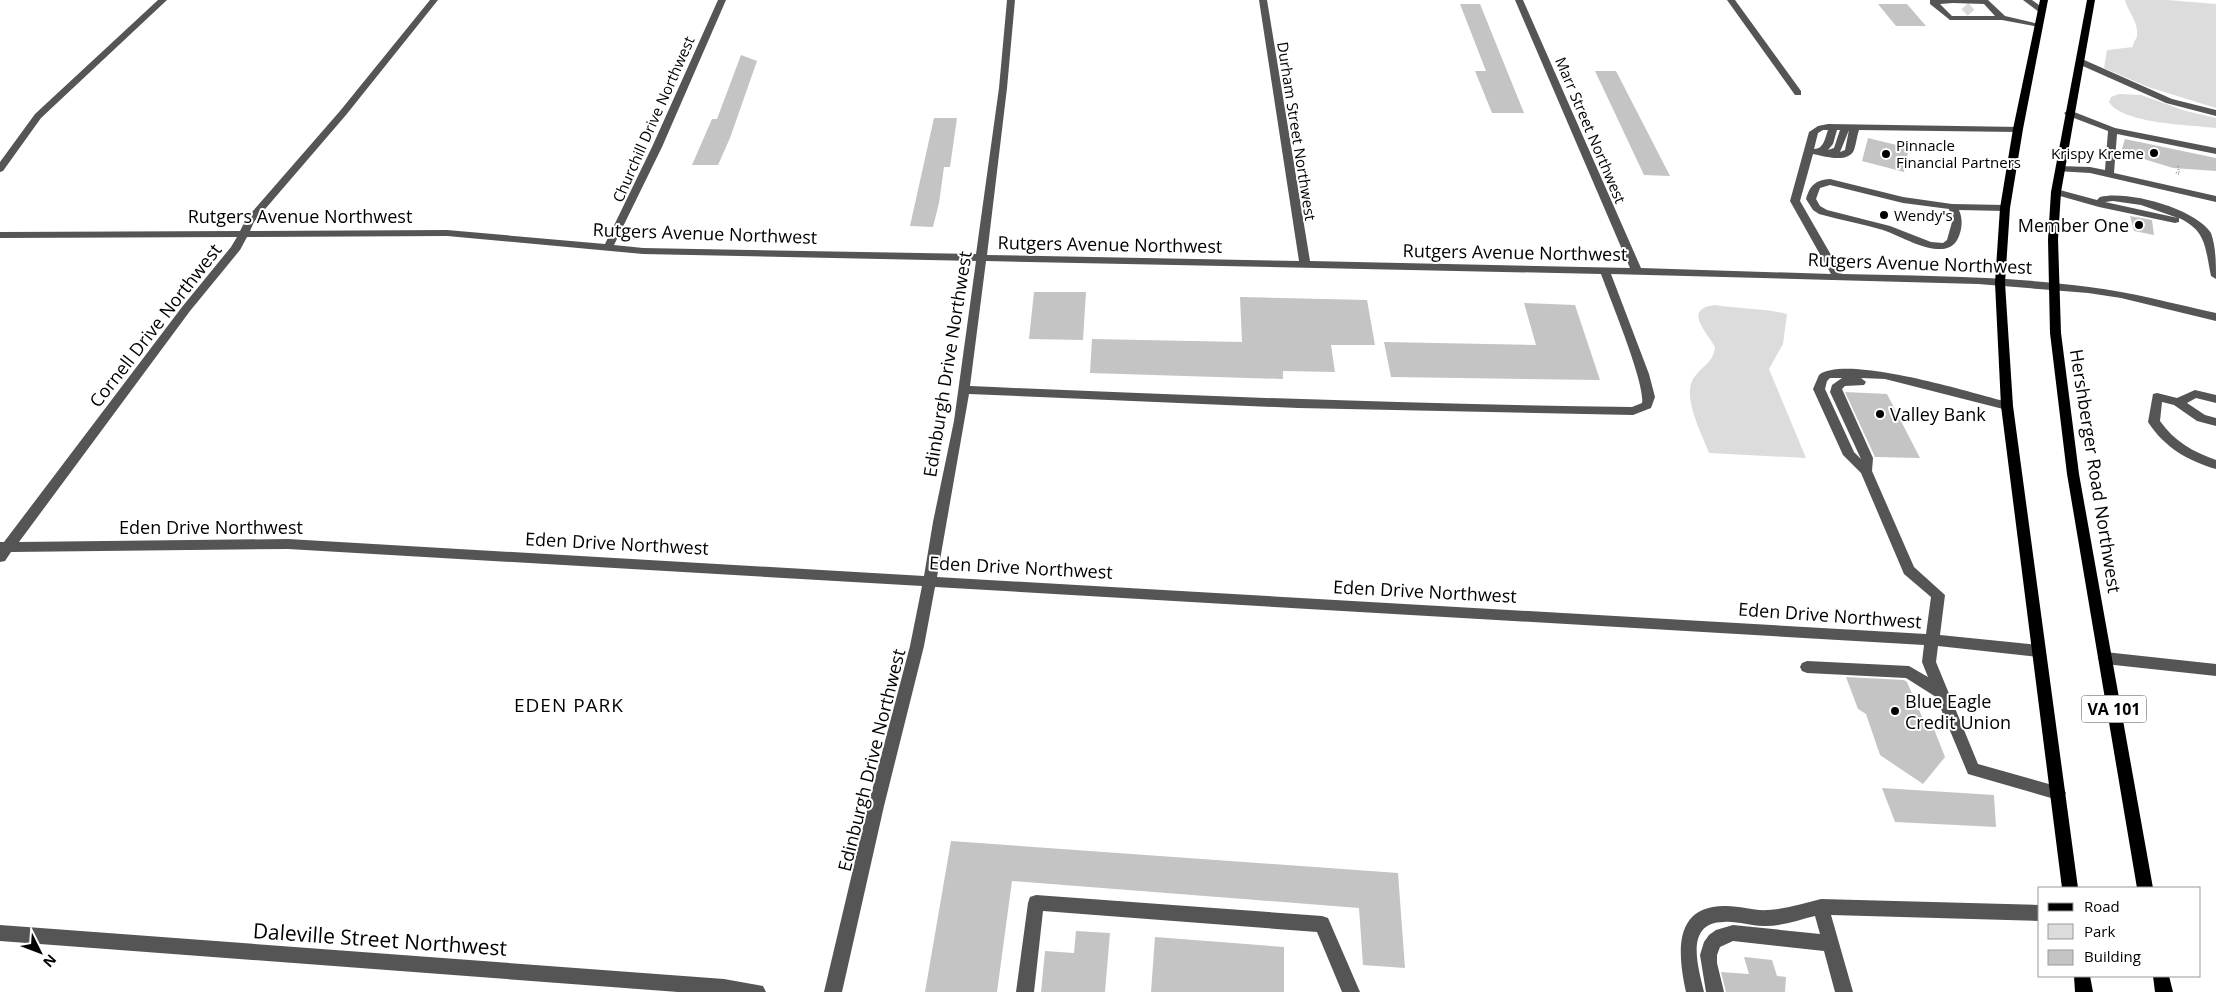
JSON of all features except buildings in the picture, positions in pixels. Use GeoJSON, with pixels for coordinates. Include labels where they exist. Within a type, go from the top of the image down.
{"type":"FeatureCollection","features":[{"type":"Feature","properties":{"kind":"main road","name":"Hershberger Road Northwest"},"geometry":{"type":"LineString","coordinates":[[2091,0],[2078,61],[2056,192],[2053,219],[2054,321],[2065,430],[2146,887]]}},
{"type":"Feature","properties":{"kind":"main road"},"geometry":{"type":"LineString","coordinates":[[2043,5],[2018,129],[2005,208],[2000,283],[2007,406],[2070,887]]}},
{"type":"Feature","properties":{"kind":"main road"},"geometry":{"type":"LineString","coordinates":[[2082,977],[2084,992]]}},
{"type":"Feature","properties":{"kind":"main road"},"geometry":{"type":"LineString","coordinates":[[2161,977],[2164,992]]}},
{"type":"Feature","properties":{"kind":"street"},"geometry":{"type":"LineString","coordinates":[[0,169],[38,116],[163,0]]}},
{"type":"Feature","properties":{"kind":"street","name":"Cornell Drive Northwest"},"geometry":{"type":"LineString","coordinates":[[2,550],[186,310],[236,248],[250,221],[343,113],[434,0]]}},
{"type":"Feature","properties":{"kind":"street","name":"Churchill Drive Northwest"},"geometry":{"type":"LineString","coordinates":[[608,248],[657,147],[722,0]]}},
{"type":"Feature","properties":{"kind":"street","name":"Edinburgh Drive Northwest"},"geometry":{"type":"LineString","coordinates":[[834,992],[876,806],[917,646],[930,581],[938,522],[960,421],[1003,88],[1011,0]]}},
{"type":"Feature","properties":{"kind":"street","name":"Durham Street Northwest"},"geometry":{"type":"LineString","coordinates":[[1263,0],[1305,265]]}},
{"type":"Feature","properties":{"kind":"street","name":"Marr Street Northwest"},"geometry":{"type":"LineString","coordinates":[[1519,0],[1637,272]]}},
{"type":"Feature","properties":{"kind":"street"},"geometry":{"type":"LineString","coordinates":[[1731,0],[1798,93]]}},
{"type":"Feature","properties":{"kind":"street"},"geometry":{"type":"LineString","coordinates":[[2027,0],[2043,5]]}},
{"type":"Feature","properties":{"kind":"street"},"geometry":{"type":"LineString","coordinates":[[2002,18],[1986,2],[1962,4],[1949,1],[1933,2],[1950,18],[2002,18],[2039,25]]}},
{"type":"Feature","properties":{"kind":"street"},"geometry":{"type":"LineString","coordinates":[[2078,61],[2169,101],[2216,113]]}},
{"type":"Feature","properties":{"kind":"street"},"geometry":{"type":"LineString","coordinates":[[2069,114],[2134,138],[2202,153],[2216,158]]}},
{"type":"Feature","properties":{"kind":"street"},"geometry":{"type":"LineString","coordinates":[[1816,152],[1825,150],[1833,127]]}},
{"type":"Feature","properties":{"kind":"street"},"geometry":{"type":"LineString","coordinates":[[1816,152],[1836,152],[1845,127]]}},
{"type":"Feature","properties":{"kind":"street"},"geometry":{"type":"LineString","coordinates":[[1838,276],[1795,201],[1816,152],[1814,132],[1816,129],[1855,127],[2018,129]]}},
{"type":"Feature","properties":{"kind":"street"},"geometry":{"type":"LineString","coordinates":[[1816,152],[1840,155],[1849,151],[1855,127]]}},
{"type":"Feature","properties":{"kind":"street"},"geometry":{"type":"LineString","coordinates":[[2116,130],[2216,150]]}},
{"type":"Feature","properties":{"kind":"street"},"geometry":{"type":"LineString","coordinates":[[2109,174],[2116,130]]}},
{"type":"Feature","properties":{"kind":"street"},"geometry":{"type":"LineString","coordinates":[[2059,169],[2090,170],[2216,198]]}},
{"type":"Feature","properties":{"kind":"street"},"geometry":{"type":"LineString","coordinates":[[1952,207],[1958,216],[1954,239],[1950,244],[1942,246],[1912,240],[1895,231],[1823,212],[1816,208],[1811,199],[1814,187],[1818,184],[1830,182],[1903,200],[1952,207],[2005,208]]}},
{"type":"Feature","properties":{"kind":"street"},"geometry":{"type":"LineString","coordinates":[[2056,192],[2099,204],[2198,225]]}},
{"type":"Feature","properties":{"kind":"street"},"geometry":{"type":"LineString","coordinates":[[2099,204],[2102,199],[2111,197],[2154,206],[2187,218],[2206,233],[2216,276]]}},
{"type":"Feature","properties":{"kind":"street","name":"Rutgers Avenue Northwest"},"geometry":{"type":"LineString","coordinates":[[0,235],[447,233],[608,248],[765,255],[1838,276],[2053,287],[2121,295],[2216,317]]}},
{"type":"Feature","properties":{"kind":"street"},"geometry":{"type":"LineString","coordinates":[[963,390],[1494,410],[1633,411],[1647,405],[1649,397],[1643,374],[1605,271]]}},
{"type":"Feature","properties":{"kind":"street"},"geometry":{"type":"LineString","coordinates":[[2007,406],[1885,376],[1837,373],[1823,377],[1819,389],[1849,455],[1866,471],[1909,570],[1938,595],[1929,662],[1973,769],[2058,793]]}},
{"type":"Feature","properties":{"kind":"street"},"geometry":{"type":"LineString","coordinates":[[1866,471],[1867,458],[1836,392],[1836,388],[1842,382],[1888,384],[1910,381]]}},
{"type":"Feature","properties":{"kind":"street"},"geometry":{"type":"LineString","coordinates":[[2178,402],[2195,394],[2216,399]]}},
{"type":"Feature","properties":{"kind":"street"},"geometry":{"type":"LineString","coordinates":[[2216,414],[2157,397],[2154,422],[2164,437],[2179,450],[2216,465]]}},
{"type":"Feature","properties":{"kind":"street"},"geometry":{"type":"LineString","coordinates":[[2178,402],[2196,400],[2216,405]]}},
{"type":"Feature","properties":{"kind":"street"},"geometry":{"type":"LineString","coordinates":[[2178,402],[2200,418],[2216,422]]}},
{"type":"Feature","properties":{"kind":"street","name":"Eden Drive Northwest"},"geometry":{"type":"LineString","coordinates":[[2,550],[288,544],[507,555],[1933,640],[2039,651]]}},
{"type":"Feature","properties":{"kind":"street"},"geometry":{"type":"LineString","coordinates":[[2106,658],[2216,670]]}},
{"type":"Feature","properties":{"kind":"street"},"geometry":{"type":"LineString","coordinates":[[1807,667],[1909,672],[1943,694]]}},
{"type":"Feature","properties":{"kind":"street"},"geometry":{"type":"LineString","coordinates":[[1025,992],[1036,903],[1322,924],[1351,992]]}},
{"type":"Feature","properties":{"kind":"street"},"geometry":{"type":"LineString","coordinates":[[1695,992],[1689,966],[1687,945],[1693,929],[1703,919],[1719,914],[1768,918],[1821,907],[2038,913]]}},
{"type":"Feature","properties":{"kind":"street"},"geometry":{"type":"LineString","coordinates":[[1821,907],[1844,992]]}},
{"type":"Feature","properties":{"kind":"street","name":"Daleville Street Northwest"},"geometry":{"type":"LineString","coordinates":[[0,933],[724,987],[757,992]]}},
{"type":"Feature","properties":{"kind":"street"},"geometry":{"type":"LineString","coordinates":[[1715,992],[1709,964],[1709,951],[1713,941],[1722,935],[1733,933],[1830,943]]}},
{"type":"Feature","properties":{"kind":"path"},"geometry":{"type":"LineString","coordinates":[[2169,172],[2179,174],[2178,165]]}},
{"type":"Feature","properties":{"kind":"green space"},"geometry":{"type":"Polygon","coordinates":[[[2125,0],[2167,0],[2216,4],[2216,108],[2148,87],[2104,68],[2107,50],[2133,47],[2137,36],[2135,22],[2125,0]]]}},
{"type":"Feature","properties":{"kind":"green space"},"geometry":{"type":"Polygon","coordinates":[[[2119,94],[2141,95],[2186,111],[2216,118],[2216,128],[2158,122],[2128,115],[2116,109],[2109,102],[2111,97],[2119,94]]]}},
{"type":"Feature","properties":{"kind":"green space"},"geometry":{"type":"Polygon","coordinates":[[[1715,305],[1787,314],[1783,344],[1769,369],[1806,458],[1709,453],[1697,424],[1690,392],[1691,383],[1710,360],[1715,347],[1698,316],[1705,307],[1715,305]]]}},
{"type":"Feature","properties":{"kind":"tunnel"},"geometry":{"type":"LineString","coordinates":[[1965,6],[1973,15]]}},
{"type":"Feature","properties":{"kind":"place","name":"Krispy Kreme"},"geometry":{"type":"Point","coordinates":[2154,153]}},
{"type":"Feature","properties":{"kind":"place","name":"Pinnacle Financial Partners"},"geometry":{"type":"Point","coordinates":[1886,154]}},
{"type":"Feature","properties":{"kind":"place","name":"Wendy's"},"geometry":{"type":"Point","coordinates":[1884,215]}},
{"type":"Feature","properties":{"kind":"place","name":"Member One"},"geometry":{"type":"Point","coordinates":[2139,225]}},
{"type":"Feature","properties":{"kind":"place","name":"Valley Bank"},"geometry":{"type":"Point","coordinates":[1880,414]}},
{"type":"Feature","properties":{"kind":"place","name":"Blue Eagle Credit Union"},"geometry":{"type":"Point","coordinates":[1895,711]}},
{"type":"Feature","properties":{"kind":"district","name":"EDEN PARK"},"geometry":{"type":"Point","coordinates":[569,705]}}]}
